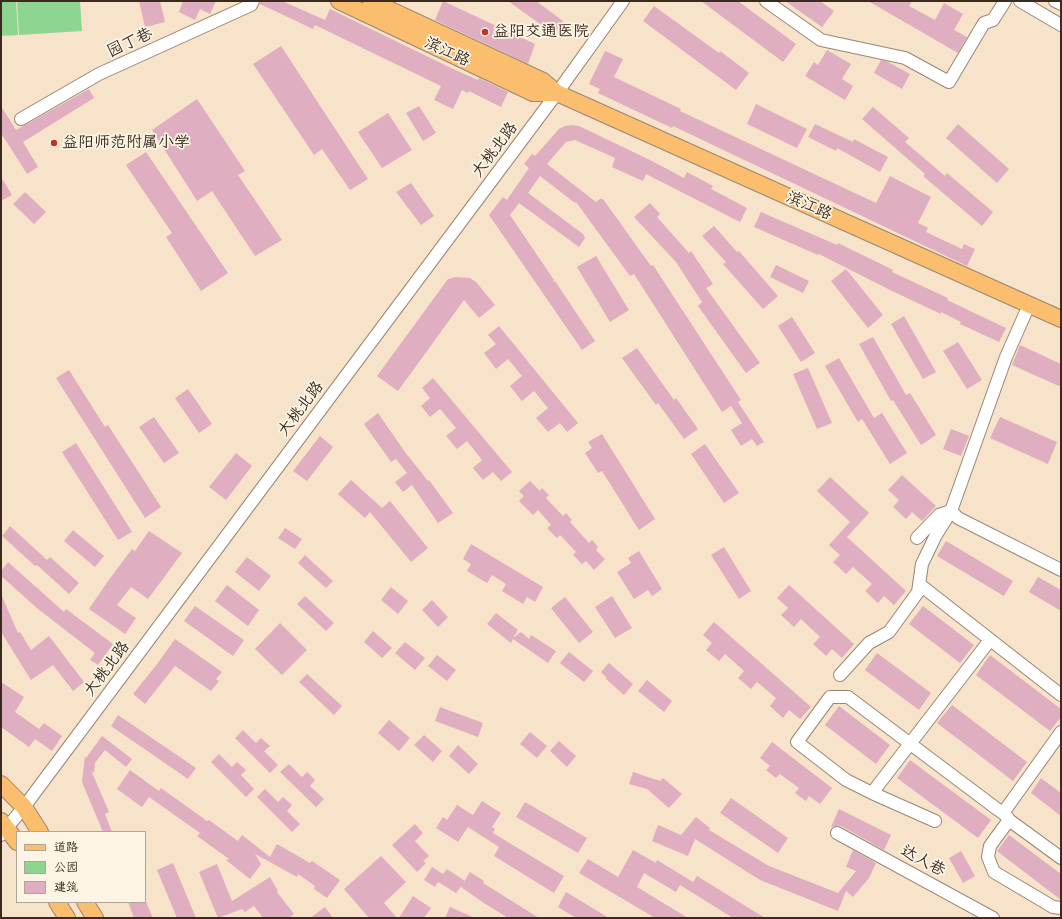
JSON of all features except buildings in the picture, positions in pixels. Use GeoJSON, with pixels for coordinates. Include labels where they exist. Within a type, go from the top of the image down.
{"type":"FeatureCollection","features":[{"type":"Feature","properties":{"kind":"main road","name":"滨江路"},"geometry":{"type":"LineString","coordinates":[[338,1],[534,93],[557,93]]}},
{"type":"Feature","properties":{"kind":"main road","name":"滨江路"},"geometry":{"type":"LineString","coordinates":[[371,1],[543,81],[557,93],[1061,320]]}},
{"type":"Feature","properties":{"kind":"main road"},"geometry":{"type":"LineString","coordinates":[[1,784],[24,807],[39,831]]}},
{"type":"Feature","properties":{"kind":"main road"},"geometry":{"type":"LineString","coordinates":[[3,828],[16,841]]}},
{"type":"Feature","properties":{"kind":"main road"},"geometry":{"type":"LineString","coordinates":[[58,903],[67,918]]}},
{"type":"Feature","properties":{"kind":"main road"},"geometry":{"type":"LineString","coordinates":[[86,903],[95,918]]}},
{"type":"Feature","properties":{"kind":"street","name":"园丁巷"},"geometry":{"type":"LineString","coordinates":[[21,119],[99,74],[251,5],[253,1]]}},
{"type":"Feature","properties":{"kind":"street","name":"大桃北路"},"geometry":{"type":"LineString","coordinates":[[3,828],[24,807],[557,93],[623,1]]}},
{"type":"Feature","properties":{"kind":"street"},"geometry":{"type":"LineString","coordinates":[[766,1],[821,40],[906,58],[949,82],[984,23],[993,20],[1005,1]]}},
{"type":"Feature","properties":{"kind":"street"},"geometry":{"type":"LineString","coordinates":[[1020,1],[1061,24]]}},
{"type":"Feature","properties":{"kind":"street"},"geometry":{"type":"LineString","coordinates":[[1055,1],[1061,4]]}},
{"type":"Feature","properties":{"kind":"street"},"geometry":{"type":"LineString","coordinates":[[840,675],[869,643],[889,632],[918,592],[922,564],[936,535],[951,510],[1006,358],[1029,305]]}},
{"type":"Feature","properties":{"kind":"street"},"geometry":{"type":"LineString","coordinates":[[916,538],[939,514],[951,510]]}},
{"type":"Feature","properties":{"kind":"street"},"geometry":{"type":"LineString","coordinates":[[951,510],[958,518],[1061,570]]}},
{"type":"Feature","properties":{"kind":"street"},"geometry":{"type":"LineString","coordinates":[[919,584],[1061,695]]}},
{"type":"Feature","properties":{"kind":"street"},"geometry":{"type":"LineString","coordinates":[[872,793],[990,640]]}},
{"type":"Feature","properties":{"kind":"street"},"geometry":{"type":"LineString","coordinates":[[935,822],[846,780],[796,742],[830,697],[848,697],[1061,858]]}},
{"type":"Feature","properties":{"kind":"street"},"geometry":{"type":"LineString","coordinates":[[1061,732],[1006,816],[990,846],[988,857],[994,872],[1053,907],[1061,908]]}},
{"type":"Feature","properties":{"kind":"street","name":"达人巷"},"geometry":{"type":"LineString","coordinates":[[837,833],[993,918]]}},
{"type":"Feature","properties":{"kind":"green space"},"geometry":{"type":"Polygon","coordinates":[[[1,1],[16,1],[18,35],[1,36],[1,1]]]}},
{"type":"Feature","properties":{"kind":"green space"},"geometry":{"type":"Polygon","coordinates":[[[17,1],[80,1],[82,31],[19,35],[17,1]]]}},
{"type":"Feature","properties":{"kind":"place","name":"益阳交通医院"},"geometry":{"type":"Point","coordinates":[485,32]}},
{"type":"Feature","properties":{"kind":"place","name":"益阳师范附属小学"},"geometry":{"type":"Point","coordinates":[54,143]}}]}
